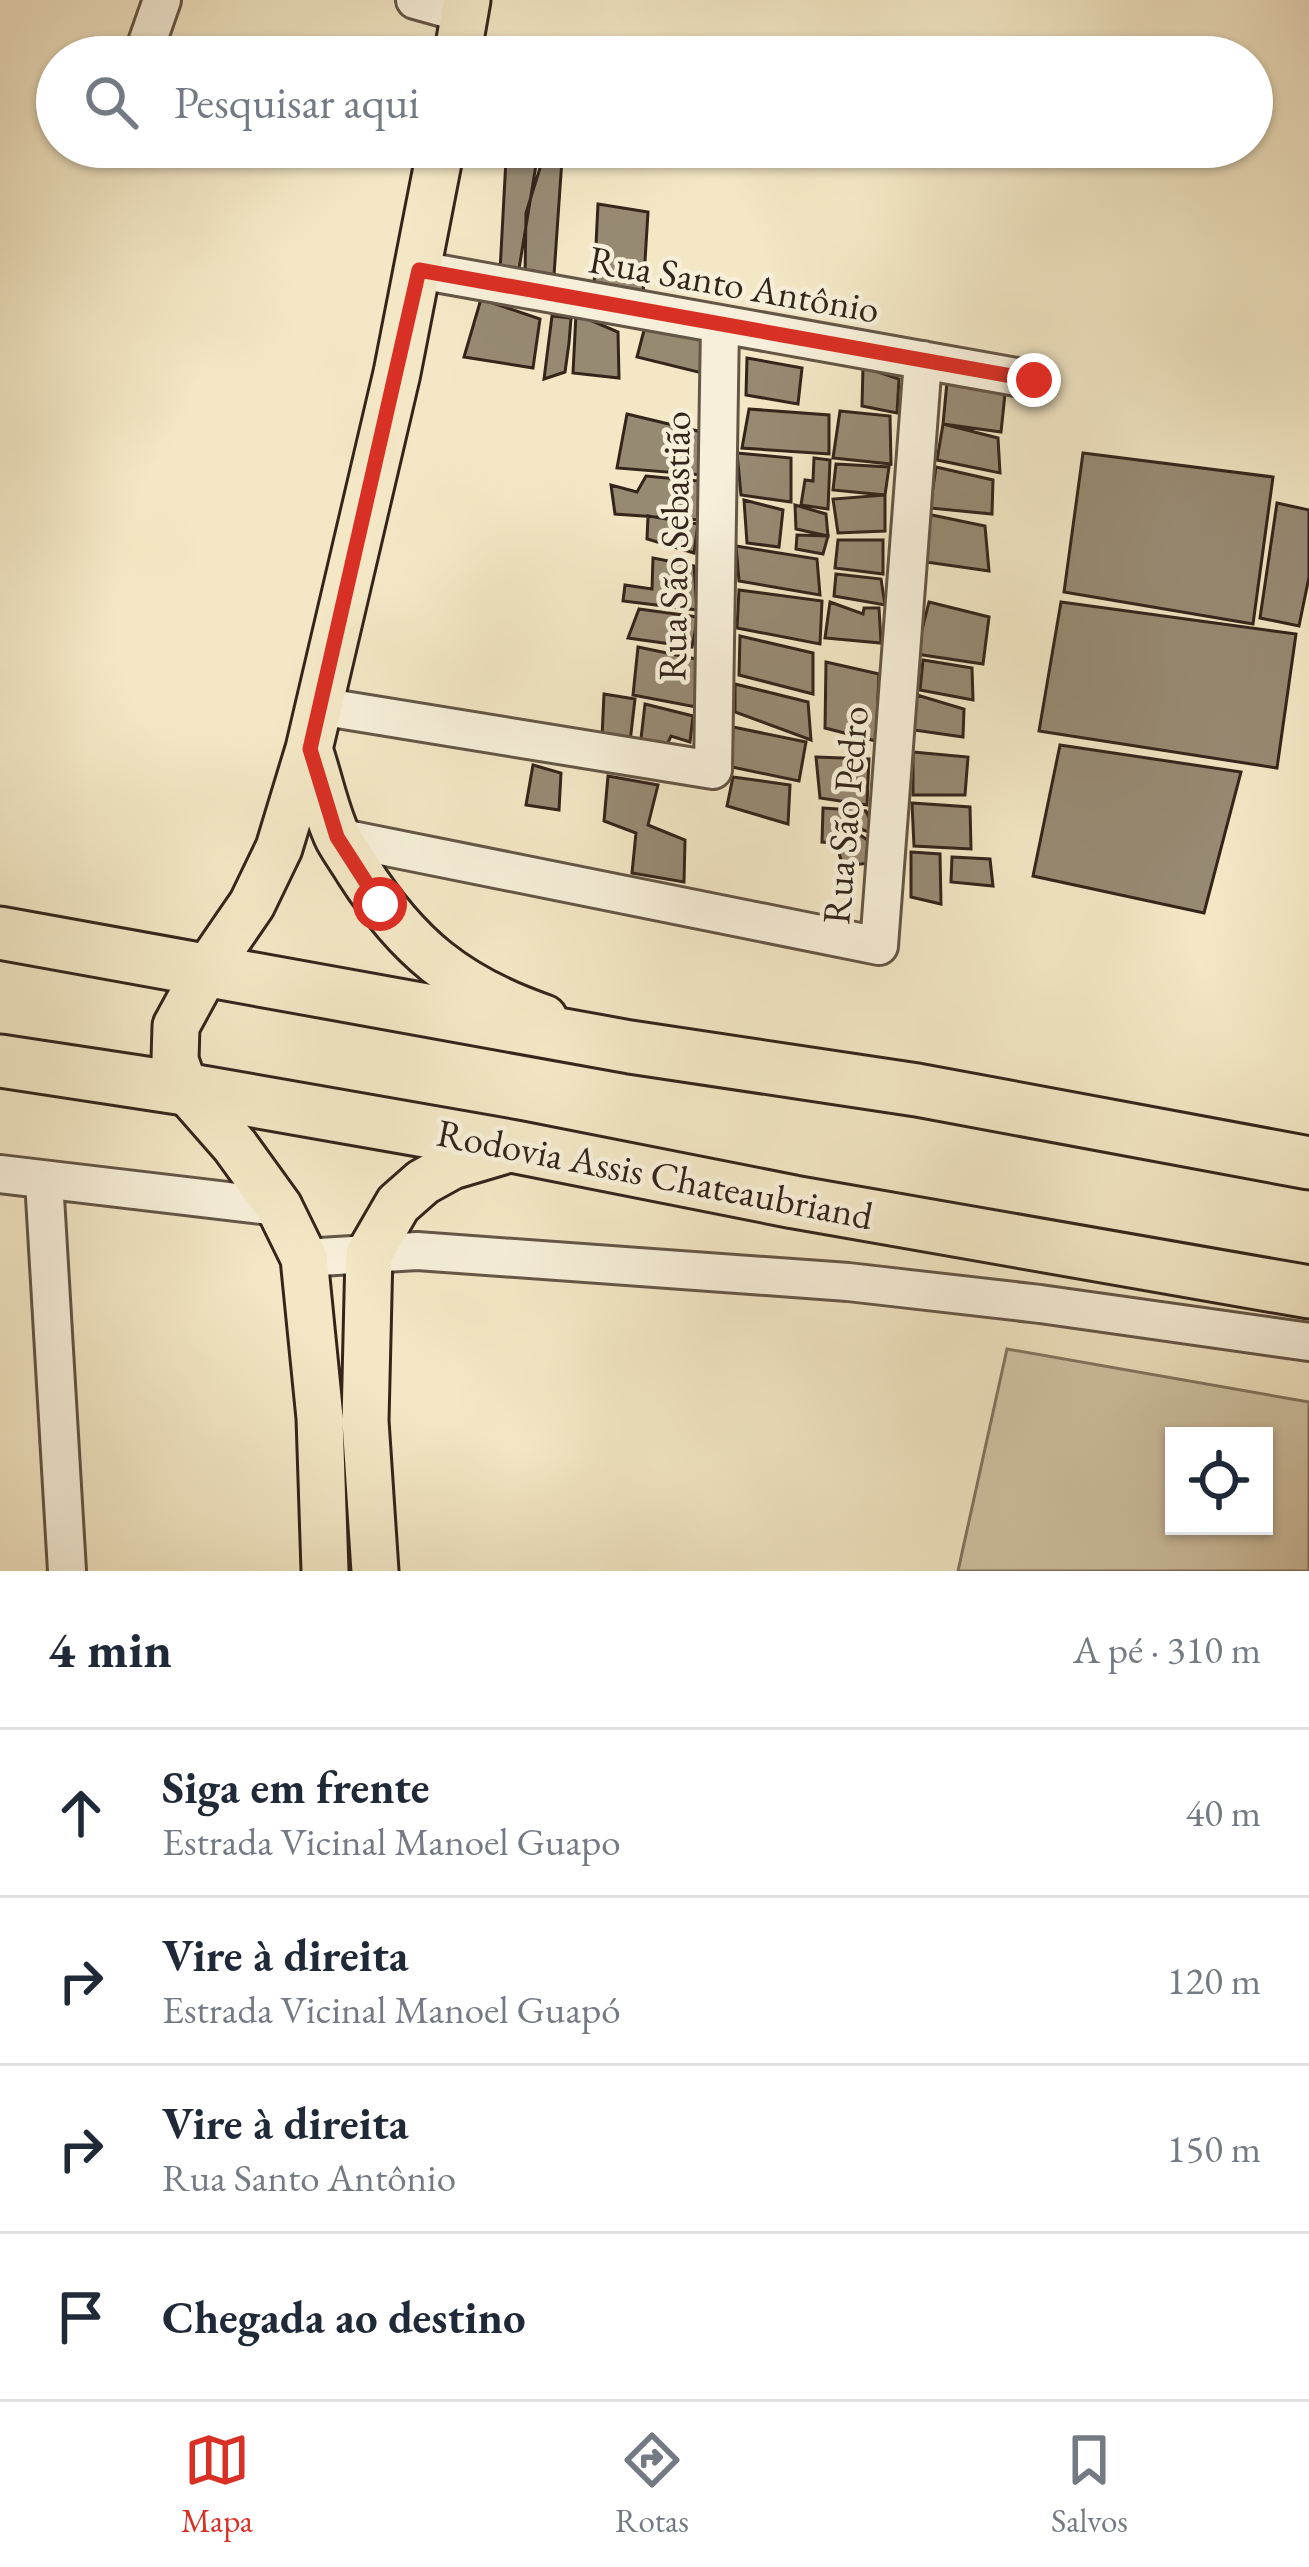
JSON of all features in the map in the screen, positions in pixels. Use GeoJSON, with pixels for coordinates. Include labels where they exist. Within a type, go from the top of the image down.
{"type":"FeatureCollection","features":[{"type":"Feature","properties":{"kind":"highway"},"geometry":{"type":"LineString","coordinates":[[0,933],[630,1047],[917,1090],[1309,1163]]}},
{"type":"Feature","properties":{"kind":"highway","name":"Rodovia Assis Chateaubriand"},"geometry":{"type":"LineString","coordinates":[[0,1061],[516,1147],[794,1202],[1309,1292]]}},
{"type":"Feature","properties":{"kind":"main road"},"geometry":{"type":"LineString","coordinates":[[325,1571],[320,1418],[304,1258],[279,1207],[235,1145],[185,1089],[175,1060],[176,1026],[206,971],[252,904],[279,848],[314,728],[419,270],[437,168]]}},
{"type":"Feature","properties":{"kind":"main road"},"geometry":{"type":"LineString","coordinates":[[314,728],[337,837],[380,904],[419,949],[507,1005],[630,1047]]}},
{"type":"Feature","properties":{"kind":"main road"},"geometry":{"type":"LineString","coordinates":[[375,1571],[365,1421],[369,1254],[398,1204],[423,1182],[452,1166],[516,1147]]}},
{"type":"Feature","properties":{"kind":"street"},"geometry":{"type":"LineString","coordinates":[[148,36],[162,0]]}},
{"type":"Feature","properties":{"kind":"street"},"geometry":{"type":"LineString","coordinates":[[415,0],[463,24]]}},
{"type":"Feature","properties":{"kind":"street","name":"Rua Santo Antônio"},"geometry":{"type":"LineString","coordinates":[[419,270],[1034,380]]}},
{"type":"Feature","properties":{"kind":"street","name":"Rua São Sebastião"},"geometry":{"type":"LineString","coordinates":[[314,728],[713,770],[720,324]]}},
{"type":"Feature","properties":{"kind":"street","name":"Rua São Pedro"},"geometry":{"type":"LineString","coordinates":[[337,837],[878,946],[922,360]]}},
{"type":"Feature","properties":{"kind":"street"},"geometry":{"type":"LineString","coordinates":[[0,1174],[279,1207]]}},
{"type":"Feature","properties":{"kind":"street"},"geometry":{"type":"LineString","coordinates":[[44,1180],[67,1571]]}},
{"type":"Feature","properties":{"kind":"street"},"geometry":{"type":"LineString","coordinates":[[304,1258],[417,1251],[848,1282],[1309,1342]]}},
{"type":"Feature","properties":{"kind":"shaded area"},"geometry":{"type":"Polygon","coordinates":[[[1007,1349],[1309,1402],[1309,1571],[958,1571],[1007,1349]]]}},
{"type":"Feature","properties":{"kind":"building"},"geometry":{"type":"Polygon","coordinates":[[[506,168],[536,168],[518,275],[500,271],[506,168]]]}},
{"type":"Feature","properties":{"kind":"building"},"geometry":{"type":"Polygon","coordinates":[[[540,168],[561,168],[554,275],[525,276],[526,213],[540,168]]]}},
{"type":"Feature","properties":{"kind":"building"},"geometry":{"type":"Polygon","coordinates":[[[598,204],[648,212],[643,294],[594,285],[598,204]]]}},
{"type":"Feature","properties":{"kind":"building"},"geometry":{"type":"Polygon","coordinates":[[[481,299],[540,319],[533,368],[464,357],[481,299]]]}},
{"type":"Feature","properties":{"kind":"building"},"geometry":{"type":"Polygon","coordinates":[[[576,314],[618,332],[619,378],[573,373],[576,314]]]}},
{"type":"Feature","properties":{"kind":"building"},"geometry":{"type":"Polygon","coordinates":[[[552,316],[571,318],[569,343],[565,372],[544,379],[552,316]]]}},
{"type":"Feature","properties":{"kind":"building"},"geometry":{"type":"Polygon","coordinates":[[[647,319],[712,330],[706,374],[637,357],[647,319]]]}},
{"type":"Feature","properties":{"kind":"building"},"geometry":{"type":"Polygon","coordinates":[[[747,358],[802,368],[798,404],[746,395],[747,358]]]}},
{"type":"Feature","properties":{"kind":"building"},"geometry":{"type":"Polygon","coordinates":[[[863,367],[899,379],[897,413],[862,406],[863,367]]]}},
{"type":"Feature","properties":{"kind":"building"},"geometry":{"type":"Polygon","coordinates":[[[947,382],[1005,394],[1001,432],[943,424],[947,382]]]}},
{"type":"Feature","properties":{"kind":"building"},"geometry":{"type":"Polygon","coordinates":[[[749,409],[829,415],[829,454],[742,448],[749,409]]]}},
{"type":"Feature","properties":{"kind":"building"},"geometry":{"type":"Polygon","coordinates":[[[840,411],[890,416],[891,464],[833,458],[840,411]]]}},
{"type":"Feature","properties":{"kind":"building"},"geometry":{"type":"Polygon","coordinates":[[[627,414],[706,433],[703,475],[617,468],[627,414]]]}},
{"type":"Feature","properties":{"kind":"building"},"geometry":{"type":"Polygon","coordinates":[[[943,424],[998,438],[1000,473],[937,460],[943,424]]]}},
{"type":"Feature","properties":{"kind":"building"},"geometry":{"type":"Polygon","coordinates":[[[737,453],[791,458],[791,502],[741,495],[737,453]]]}},
{"type":"Feature","properties":{"kind":"building"},"geometry":{"type":"Polygon","coordinates":[[[1083,453],[1273,477],[1253,624],[1064,592],[1083,453]]]}},
{"type":"Feature","properties":{"kind":"building"},"geometry":{"type":"Polygon","coordinates":[[[814,458],[830,460],[828,509],[801,505],[805,480],[813,481],[814,458]]]}},
{"type":"Feature","properties":{"kind":"building"},"geometry":{"type":"Polygon","coordinates":[[[836,464],[889,467],[885,495],[833,490],[836,464]]]}},
{"type":"Feature","properties":{"kind":"building"},"geometry":{"type":"Polygon","coordinates":[[[936,467],[993,480],[992,514],[930,508],[936,467]]]}},
{"type":"Feature","properties":{"kind":"building"},"geometry":{"type":"Polygon","coordinates":[[[646,476],[699,481],[699,520],[615,514],[611,485],[637,492],[646,476]]]}},
{"type":"Feature","properties":{"kind":"building"},"geometry":{"type":"Polygon","coordinates":[[[885,495],[885,531],[838,533],[833,499],[885,495]]]}},
{"type":"Feature","properties":{"kind":"building"},"geometry":{"type":"Polygon","coordinates":[[[744,500],[783,510],[779,547],[747,543],[744,500]]]}},
{"type":"Feature","properties":{"kind":"building"},"geometry":{"type":"Polygon","coordinates":[[[1277,503],[1309,510],[1309,577],[1299,626],[1260,618],[1277,503]]]}},
{"type":"Feature","properties":{"kind":"building"},"geometry":{"type":"Polygon","coordinates":[[[795,505],[826,514],[828,536],[796,529],[795,505]]]}},
{"type":"Feature","properties":{"kind":"building"},"geometry":{"type":"Polygon","coordinates":[[[927,514],[985,526],[989,571],[926,562],[927,514]]]}},
{"type":"Feature","properties":{"kind":"building"},"geometry":{"type":"Polygon","coordinates":[[[648,516],[698,524],[694,553],[647,539],[648,516]]]}},
{"type":"Feature","properties":{"kind":"building"},"geometry":{"type":"Polygon","coordinates":[[[797,535],[828,536],[823,554],[796,549],[797,535]]]}},
{"type":"Feature","properties":{"kind":"building"},"geometry":{"type":"Polygon","coordinates":[[[838,540],[883,540],[883,574],[835,568],[838,540]]]}},
{"type":"Feature","properties":{"kind":"building"},"geometry":{"type":"Polygon","coordinates":[[[736,546],[817,559],[820,595],[739,581],[736,546]]]}},
{"type":"Feature","properties":{"kind":"building"},"geometry":{"type":"Polygon","coordinates":[[[653,558],[694,566],[697,610],[623,601],[625,585],[652,589],[653,558]]]}},
{"type":"Feature","properties":{"kind":"building"},"geometry":{"type":"Polygon","coordinates":[[[836,574],[881,579],[885,605],[834,596],[836,574]]]}},
{"type":"Feature","properties":{"kind":"building"},"geometry":{"type":"Polygon","coordinates":[[[739,590],[822,601],[820,644],[737,628],[739,590]]]}},
{"type":"Feature","properties":{"kind":"building"},"geometry":{"type":"Polygon","coordinates":[[[830,602],[863,614],[864,608],[879,608],[881,643],[825,638],[830,602]]]}},
{"type":"Feature","properties":{"kind":"building"},"geometry":{"type":"Polygon","coordinates":[[[929,602],[989,617],[983,664],[916,654],[929,602]]]}},
{"type":"Feature","properties":{"kind":"building"},"geometry":{"type":"Polygon","coordinates":[[[1061,602],[1296,634],[1277,768],[1039,731],[1061,602]]]}},
{"type":"Feature","properties":{"kind":"building"},"geometry":{"type":"Polygon","coordinates":[[[639,609],[698,617],[692,647],[628,638],[639,609]]]}},
{"type":"Feature","properties":{"kind":"building"},"geometry":{"type":"Polygon","coordinates":[[[740,636],[813,653],[813,694],[739,675],[740,636]]]}},
{"type":"Feature","properties":{"kind":"building"},"geometry":{"type":"Polygon","coordinates":[[[638,647],[696,659],[696,707],[633,695],[638,647]]]}},
{"type":"Feature","properties":{"kind":"building"},"geometry":{"type":"Polygon","coordinates":[[[923,660],[972,668],[973,700],[920,690],[923,660]]]}},
{"type":"Feature","properties":{"kind":"building"},"geometry":{"type":"Polygon","coordinates":[[[826,662],[879,674],[876,741],[825,728],[826,662]]]}},
{"type":"Feature","properties":{"kind":"building"},"geometry":{"type":"Polygon","coordinates":[[[735,684],[808,702],[811,740],[735,712],[735,684]]]}},
{"type":"Feature","properties":{"kind":"building"},"geometry":{"type":"Polygon","coordinates":[[[604,694],[635,699],[630,742],[602,737],[604,694]]]}},
{"type":"Feature","properties":{"kind":"building"},"geometry":{"type":"Polygon","coordinates":[[[917,695],[964,709],[963,737],[914,730],[917,695]]]}},
{"type":"Feature","properties":{"kind":"building"},"geometry":{"type":"Polygon","coordinates":[[[645,704],[693,716],[690,742],[671,736],[662,755],[640,747],[645,704]]]}},
{"type":"Feature","properties":{"kind":"building"},"geometry":{"type":"Polygon","coordinates":[[[733,727],[806,742],[799,781],[732,767],[733,727]]]}},
{"type":"Feature","properties":{"kind":"building"},"geometry":{"type":"Polygon","coordinates":[[[1060,745],[1241,772],[1204,913],[1033,876],[1060,745]]]}},
{"type":"Feature","properties":{"kind":"building"},"geometry":{"type":"Polygon","coordinates":[[[913,752],[968,757],[965,795],[913,795],[913,752]]]}},
{"type":"Feature","properties":{"kind":"building"},"geometry":{"type":"Polygon","coordinates":[[[816,757],[869,759],[867,805],[820,798],[816,757]]]}},
{"type":"Feature","properties":{"kind":"building"},"geometry":{"type":"Polygon","coordinates":[[[533,765],[561,773],[559,810],[526,805],[533,765]]]}},
{"type":"Feature","properties":{"kind":"building"},"geometry":{"type":"Polygon","coordinates":[[[608,776],[658,785],[648,825],[685,840],[684,882],[632,873],[636,833],[604,821],[608,776]]]}},
{"type":"Feature","properties":{"kind":"building"},"geometry":{"type":"Polygon","coordinates":[[[733,777],[790,785],[788,824],[727,806],[733,777]]]}},
{"type":"Feature","properties":{"kind":"building"},"geometry":{"type":"Polygon","coordinates":[[[912,803],[970,807],[971,849],[914,846],[912,803]]]}},
{"type":"Feature","properties":{"kind":"building"},"geometry":{"type":"Polygon","coordinates":[[[823,808],[866,811],[876,834],[850,826],[848,844],[822,842],[823,808]]]}},
{"type":"Feature","properties":{"kind":"building"},"geometry":{"type":"Polygon","coordinates":[[[856,832],[873,844],[871,863],[843,866],[838,850],[851,845],[856,832]]]}},
{"type":"Feature","properties":{"kind":"building"},"geometry":{"type":"Polygon","coordinates":[[[911,852],[940,854],[941,904],[911,897],[911,852]]]}},
{"type":"Feature","properties":{"kind":"building"},"geometry":{"type":"Polygon","coordinates":[[[952,857],[990,859],[993,886],[951,882],[952,857]]]}},
{"type":"Feature","properties":{"kind":"route"},"geometry":{"type":"LineString","coordinates":[[380,904],[337,837],[310,749],[419,270],[1034,380]]}}]}
